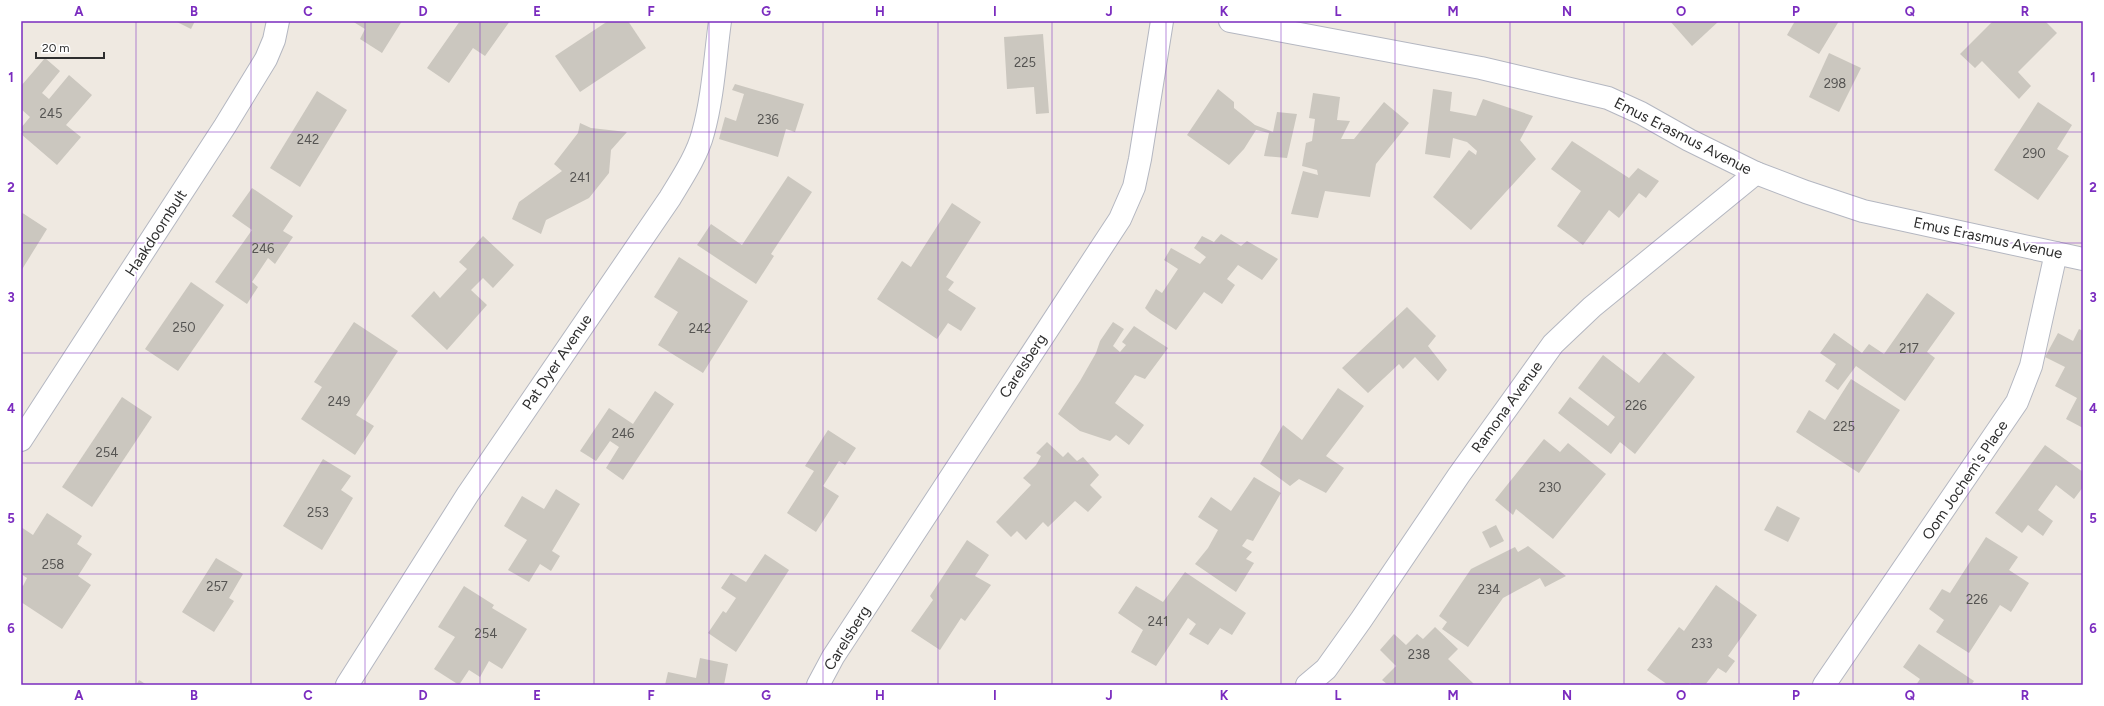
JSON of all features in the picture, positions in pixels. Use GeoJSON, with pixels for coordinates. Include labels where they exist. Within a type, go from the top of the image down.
{"type":"FeatureCollection","features":[{"type":"Feature","properties":{"kind":"street","name":"Haakdoornbult"},"geometry":{"type":"LineString","coordinates":[[21,440],[225,126],[266,59],[274,40],[278,21]]}},
{"type":"Feature","properties":{"kind":"street","name":"Pat Dyer Avenue"},"geometry":{"type":"LineString","coordinates":[[347,685],[468,494],[670,198],[688,166],[703,134],[711,94],[720,21]]}},
{"type":"Feature","properties":{"kind":"street","name":"Carelsberg"},"geometry":{"type":"LineString","coordinates":[[818,685],[833,657],[1120,219],[1134,187],[1140,159],[1162,21]]}},
{"type":"Feature","properties":{"kind":"street","name":"Emus Erasmus Avenue"},"geometry":{"type":"LineString","coordinates":[[1230,21],[1481,68],[1608,98],[1641,113],[1689,140],[1756,173],[1863,211],[2083,259]]}},
{"type":"Feature","properties":{"kind":"street","name":"Ramona Avenue"},"geometry":{"type":"LineString","coordinates":[[1308,685],[1326,669],[1459,475],[1553,344],[1592,307],[1756,173]]}},
{"type":"Feature","properties":{"kind":"street","name":"Oom Jochem's Place"},"geometry":{"type":"LineString","coordinates":[[1824,685],[2017,402],[2031,366],[2056,253]]}},
{"type":"Feature","properties":{"kind":"building"},"geometry":{"type":"Polygon","coordinates":[[[175,21],[195,21],[191,29],[175,21]]]}},
{"type":"Feature","properties":{"kind":"building"},"geometry":{"type":"Polygon","coordinates":[[[352,21],[402,21],[382,53],[360,39],[365,29],[352,21]]]}},
{"type":"Feature","properties":{"kind":"building"},"geometry":{"type":"Polygon","coordinates":[[[460,21],[510,21],[485,56],[473,48],[449,83],[427,68],[460,21]]]}},
{"type":"Feature","properties":{"kind":"building"},"geometry":{"type":"Polygon","coordinates":[[[608,21],[628,21],[646,48],[580,92],[555,56],[608,21]]]}},
{"type":"Feature","properties":{"kind":"building"},"geometry":{"type":"Polygon","coordinates":[[[1670,21],[1719,21],[1692,46],[1670,21]]]}},
{"type":"Feature","properties":{"kind":"building"},"geometry":{"type":"Polygon","coordinates":[[[1795,21],[1839,21],[1819,54],[1787,35],[1795,21]]]}},
{"type":"Feature","properties":{"kind":"building"},"geometry":{"type":"Polygon","coordinates":[[[1993,21],[2045,21],[2057,33],[2018,72],[2031,86],[2019,99],[1982,61],[1975,68],[1960,54],[1993,21]]]}},
{"type":"Feature","properties":{"kind":"building"},"geometry":{"type":"Polygon","coordinates":[[[1043,34],[1049,113],[1036,114],[1034,87],[1007,89],[1004,37],[1043,34]]]}},
{"type":"Feature","properties":{"kind":"building"},"geometry":{"type":"Polygon","coordinates":[[[1829,53],[1861,68],[1839,112],[1809,97],[1829,53]]]}},
{"type":"Feature","properties":{"kind":"building"},"geometry":{"type":"Polygon","coordinates":[[[45,58],[60,71],[42,93],[49,99],[69,75],[92,95],[66,125],[81,137],[57,165],[21,134],[21,128],[30,117],[21,109],[21,86],[45,58]]]}},
{"type":"Feature","properties":{"kind":"building"},"geometry":{"type":"Polygon","coordinates":[[[735,84],[804,104],[795,132],[786,129],[778,157],[719,139],[725,117],[736,121],[744,94],[732,90],[735,84]]]}},
{"type":"Feature","properties":{"kind":"building"},"geometry":{"type":"Polygon","coordinates":[[[1218,89],[1234,102],[1234,108],[1255,125],[1273,132],[1277,112],[1297,114],[1287,158],[1264,156],[1269,133],[1256,130],[1244,149],[1229,165],[1187,135],[1218,89]]]}},
{"type":"Feature","properties":{"kind":"building"},"geometry":{"type":"Polygon","coordinates":[[[1433,89],[1452,92],[1450,111],[1476,116],[1483,99],[1533,116],[1520,140],[1536,159],[1471,230],[1433,197],[1469,150],[1476,155],[1477,151],[1467,142],[1453,138],[1450,158],[1425,154],[1433,89]]]}},
{"type":"Feature","properties":{"kind":"building"},"geometry":{"type":"Polygon","coordinates":[[[317,91],[347,110],[300,187],[270,168],[317,91]]]}},
{"type":"Feature","properties":{"kind":"building"},"geometry":{"type":"Polygon","coordinates":[[[1313,93],[1340,97],[1337,120],[1350,121],[1341,139],[1354,139],[1384,102],[1409,123],[1376,164],[1370,197],[1325,191],[1318,218],[1291,214],[1303,171],[1318,175],[1317,170],[1302,166],[1306,143],[1312,141],[1315,119],[1309,118],[1313,93]]]}},
{"type":"Feature","properties":{"kind":"building"},"geometry":{"type":"Polygon","coordinates":[[[2038,102],[2072,125],[2057,149],[2069,156],[2038,200],[1994,170],[2038,102]]]}},
{"type":"Feature","properties":{"kind":"building"},"geometry":{"type":"Polygon","coordinates":[[[580,123],[591,128],[627,132],[611,150],[609,173],[589,198],[546,220],[541,234],[512,219],[519,202],[562,171],[554,164],[578,133],[580,123]]]}},
{"type":"Feature","properties":{"kind":"building"},"geometry":{"type":"Polygon","coordinates":[[[1572,141],[1629,178],[1638,168],[1659,181],[1646,198],[1639,193],[1619,218],[1609,210],[1583,245],[1557,226],[1581,191],[1551,169],[1572,141]]]}},
{"type":"Feature","properties":{"kind":"building"},"geometry":{"type":"Polygon","coordinates":[[[788,176],[812,192],[771,254],[774,256],[756,284],[697,245],[711,224],[742,245],[788,176]]]}},
{"type":"Feature","properties":{"kind":"building"},"geometry":{"type":"Polygon","coordinates":[[[252,188],[293,216],[283,231],[293,237],[275,264],[268,258],[252,282],[258,287],[247,304],[215,282],[252,230],[232,216],[252,188]]]}},
{"type":"Feature","properties":{"kind":"building"},"geometry":{"type":"Polygon","coordinates":[[[952,203],[981,222],[946,277],[954,282],[948,290],[976,308],[961,331],[948,323],[937,339],[877,299],[902,261],[911,267],[952,203]]]}},
{"type":"Feature","properties":{"kind":"building"},"geometry":{"type":"Polygon","coordinates":[[[21,212],[47,229],[21,271],[21,212]]]}},
{"type":"Feature","properties":{"kind":"building"},"geometry":{"type":"Polygon","coordinates":[[[1221,234],[1241,246],[1247,241],[1278,259],[1262,280],[1238,265],[1227,279],[1235,285],[1222,304],[1204,292],[1176,330],[1150,313],[1145,308],[1156,289],[1162,293],[1178,269],[1164,260],[1171,248],[1200,264],[1206,257],[1194,248],[1202,236],[1214,242],[1221,234]]]}},
{"type":"Feature","properties":{"kind":"building"},"geometry":{"type":"Polygon","coordinates":[[[483,236],[514,265],[493,288],[483,278],[471,290],[487,305],[447,350],[411,316],[434,291],[440,298],[467,269],[459,262],[483,236]]]}},
{"type":"Feature","properties":{"kind":"building"},"geometry":{"type":"Polygon","coordinates":[[[679,257],[748,301],[703,373],[658,345],[678,312],[654,297],[679,257]]]}},
{"type":"Feature","properties":{"kind":"building"},"geometry":{"type":"Polygon","coordinates":[[[191,282],[224,305],[178,371],[145,349],[191,282]]]}},
{"type":"Feature","properties":{"kind":"building"},"geometry":{"type":"Polygon","coordinates":[[[1927,293],[1955,313],[1927,352],[1935,358],[1905,401],[1856,366],[1838,390],[1825,381],[1836,364],[1820,353],[1834,333],[1862,353],[1869,344],[1884,354],[1927,293]]]}},
{"type":"Feature","properties":{"kind":"building"},"geometry":{"type":"Polygon","coordinates":[[[1407,307],[1436,336],[1428,346],[1447,370],[1438,381],[1415,357],[1403,369],[1399,364],[1368,393],[1342,368],[1407,307]]]}},
{"type":"Feature","properties":{"kind":"building"},"geometry":{"type":"Polygon","coordinates":[[[354,322],[398,351],[356,415],[374,426],[355,455],[301,419],[322,387],[314,382],[354,322]]]}},
{"type":"Feature","properties":{"kind":"building"},"geometry":{"type":"Polygon","coordinates":[[[1113,322],[1124,329],[1113,346],[1120,352],[1126,345],[1122,342],[1134,326],[1168,348],[1145,379],[1135,375],[1115,403],[1144,425],[1129,445],[1116,435],[1110,441],[1080,431],[1058,414],[1080,381],[1096,353],[1100,341],[1113,322]]]}},
{"type":"Feature","properties":{"kind":"building"},"geometry":{"type":"Polygon","coordinates":[[[2079,329],[2083,331],[2083,428],[2066,419],[2077,398],[2055,386],[2065,367],[2045,357],[2058,333],[2073,341],[2079,329]]]}},
{"type":"Feature","properties":{"kind":"building"},"geometry":{"type":"Polygon","coordinates":[[[1664,352],[1695,377],[1635,454],[1620,442],[1611,454],[1558,413],[1570,397],[1608,426],[1615,417],[1578,388],[1603,355],[1639,383],[1664,352]]]}},
{"type":"Feature","properties":{"kind":"building"},"geometry":{"type":"Polygon","coordinates":[[[1851,379],[1900,410],[1859,473],[1796,432],[1809,410],[1825,420],[1851,379]]]}},
{"type":"Feature","properties":{"kind":"building"},"geometry":{"type":"Polygon","coordinates":[[[1338,388],[1364,406],[1326,456],[1344,468],[1326,493],[1299,479],[1290,486],[1260,464],[1283,425],[1302,440],[1338,388]]]}},
{"type":"Feature","properties":{"kind":"building"},"geometry":{"type":"Polygon","coordinates":[[[655,391],[674,404],[623,480],[606,468],[619,447],[610,441],[596,461],[580,451],[609,408],[633,424],[655,391]]]}},
{"type":"Feature","properties":{"kind":"building"},"geometry":{"type":"Polygon","coordinates":[[[122,397],[152,417],[92,507],[62,487],[122,397]]]}},
{"type":"Feature","properties":{"kind":"building"},"geometry":{"type":"Polygon","coordinates":[[[828,430],[856,448],[845,465],[839,461],[823,486],[839,496],[816,532],[787,513],[814,471],[805,466],[828,430]]]}},
{"type":"Feature","properties":{"kind":"building"},"geometry":{"type":"Polygon","coordinates":[[[1544,439],[1560,452],[1568,443],[1606,474],[1553,539],[1516,509],[1513,515],[1495,500],[1544,439]]]}},
{"type":"Feature","properties":{"kind":"building"},"geometry":{"type":"Polygon","coordinates":[[[1047,442],[1063,457],[1068,452],[1077,461],[1083,457],[1099,475],[1090,485],[1102,497],[1088,512],[1075,501],[1048,527],[1043,522],[1026,540],[1017,531],[1011,537],[996,522],[1031,485],[1023,478],[1036,465],[1041,456],[1036,453],[1047,442]]]}},
{"type":"Feature","properties":{"kind":"building"},"geometry":{"type":"Polygon","coordinates":[[[2045,445],[2083,472],[2083,487],[2074,499],[2056,485],[2038,510],[2053,521],[2043,536],[2028,525],[2022,533],[1995,513],[2045,445]]]}},
{"type":"Feature","properties":{"kind":"building"},"geometry":{"type":"Polygon","coordinates":[[[323,459],[351,476],[341,490],[353,498],[322,550],[283,526],[323,459]]]}},
{"type":"Feature","properties":{"kind":"building"},"geometry":{"type":"Polygon","coordinates":[[[1254,477],[1281,493],[1253,541],[1247,539],[1242,546],[1252,552],[1246,559],[1254,563],[1236,592],[1195,564],[1208,548],[1218,530],[1198,517],[1211,497],[1231,511],[1254,477]]]}},
{"type":"Feature","properties":{"kind":"building"},"geometry":{"type":"Polygon","coordinates":[[[556,489],[580,504],[552,551],[560,556],[551,571],[540,564],[529,582],[508,570],[527,540],[504,526],[522,496],[544,509],[556,489]]]}},
{"type":"Feature","properties":{"kind":"building"},"geometry":{"type":"Polygon","coordinates":[[[1777,506],[1800,518],[1788,542],[1764,530],[1777,506]]]}},
{"type":"Feature","properties":{"kind":"building"},"geometry":{"type":"Polygon","coordinates":[[[47,513],[82,536],[77,544],[92,554],[78,576],[91,585],[62,629],[21,602],[21,584],[23,586],[27,578],[21,574],[21,527],[33,535],[47,513]]]}},
{"type":"Feature","properties":{"kind":"building"},"geometry":{"type":"Polygon","coordinates":[[[1496,525],[1504,541],[1490,548],[1482,532],[1496,525]]]}},
{"type":"Feature","properties":{"kind":"building"},"geometry":{"type":"Polygon","coordinates":[[[1986,537],[2018,557],[2009,570],[2029,583],[2011,612],[2000,605],[1969,653],[1936,632],[1944,620],[1929,609],[1942,589],[1950,593],[1986,537]]]}},
{"type":"Feature","properties":{"kind":"building"},"geometry":{"type":"Polygon","coordinates":[[[967,540],[989,555],[975,576],[991,585],[965,621],[961,618],[940,650],[911,631],[933,600],[930,596],[967,540]]]}},
{"type":"Feature","properties":{"kind":"building"},"geometry":{"type":"Polygon","coordinates":[[[1528,546],[1566,576],[1545,587],[1540,578],[1503,598],[1468,647],[1442,629],[1447,622],[1439,616],[1471,569],[1515,547],[1518,552],[1528,546]]]}},
{"type":"Feature","properties":{"kind":"building"},"geometry":{"type":"Polygon","coordinates":[[[765,554],[789,570],[736,652],[708,633],[723,611],[726,613],[736,598],[721,588],[731,573],[746,582],[765,554]]]}},
{"type":"Feature","properties":{"kind":"building"},"geometry":{"type":"Polygon","coordinates":[[[216,558],[243,574],[229,598],[234,601],[214,632],[182,612],[216,558]]]}},
{"type":"Feature","properties":{"kind":"building"},"geometry":{"type":"Polygon","coordinates":[[[1185,572],[1246,613],[1232,635],[1220,628],[1208,645],[1189,634],[1196,624],[1188,618],[1156,666],[1131,652],[1143,630],[1118,613],[1136,586],[1163,602],[1185,572]]]}},
{"type":"Feature","properties":{"kind":"building"},"geometry":{"type":"Polygon","coordinates":[[[1716,585],[1757,615],[1728,656],[1735,661],[1726,673],[1718,668],[1705,685],[1692,685],[1690,683],[1688,685],[1668,685],[1647,670],[1679,627],[1684,631],[1716,585]]]}},
{"type":"Feature","properties":{"kind":"building"},"geometry":{"type":"Polygon","coordinates":[[[464,586],[494,605],[492,608],[527,629],[502,669],[489,661],[480,677],[469,670],[459,685],[434,669],[455,637],[438,627],[464,586]]]}},
{"type":"Feature","properties":{"kind":"building"},"geometry":{"type":"Polygon","coordinates":[[[1435,627],[1458,649],[1448,659],[1475,685],[1388,685],[1382,680],[1396,666],[1380,650],[1394,634],[1406,645],[1417,634],[1423,639],[1435,627]]]}},
{"type":"Feature","properties":{"kind":"building"},"geometry":{"type":"Polygon","coordinates":[[[1919,644],[1974,681],[1971,685],[1916,685],[1920,679],[1903,667],[1919,644]]]}},
{"type":"Feature","properties":{"kind":"building"},"geometry":{"type":"Polygon","coordinates":[[[700,658],[728,664],[724,685],[665,685],[668,672],[696,678],[700,658]]]}},
{"type":"Feature","properties":{"kind":"building"},"geometry":{"type":"Polygon","coordinates":[[[139,680],[147,685],[136,685],[139,680]]]}}]}
